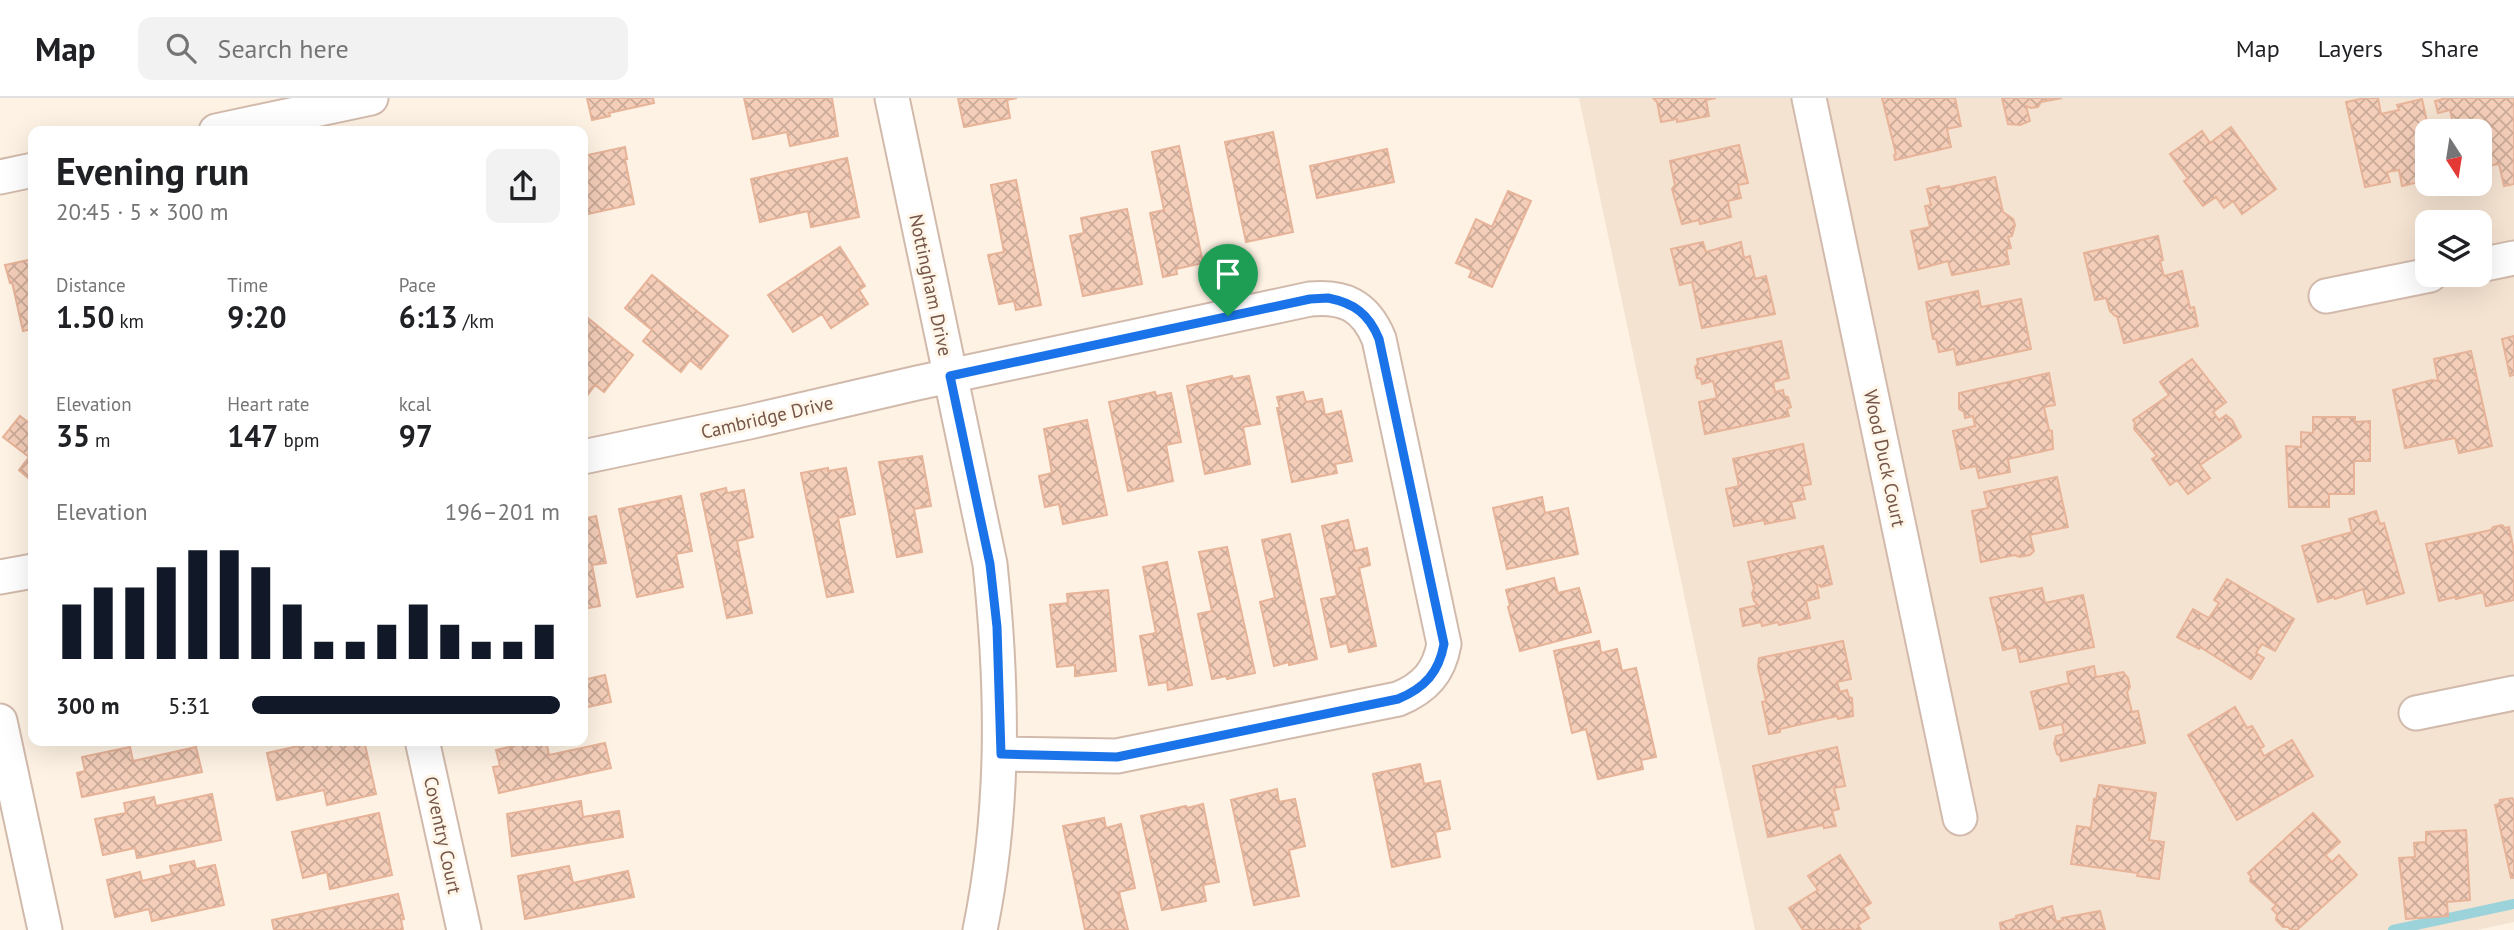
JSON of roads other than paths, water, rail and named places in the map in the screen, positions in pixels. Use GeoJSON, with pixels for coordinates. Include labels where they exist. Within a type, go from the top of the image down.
{"type":"FeatureCollection","features":[{"type":"Feature","properties":{"kind":"street"},"geometry":{"type":"LineString","coordinates":[[239,126],[371,98]]}},
{"type":"Feature","properties":{"kind":"street","name":"Nottingham Drive"},"geometry":{"type":"LineString","coordinates":[[892,98],[990,564],[997,627],[1001,754],[996,829],[980,930]]}},
{"type":"Feature","properties":{"kind":"street","name":"Wood Duck Court"},"geometry":{"type":"LineString","coordinates":[[1809,98],[1960,818]]}},
{"type":"Feature","properties":{"kind":"street"},"geometry":{"type":"LineString","coordinates":[[0,177],[28,171]]}},
{"type":"Feature","properties":{"kind":"street"},"geometry":{"type":"LineString","coordinates":[[2492,263],[2514,258]]}},
{"type":"Feature","properties":{"kind":"street"},"geometry":{"type":"LineString","coordinates":[[2326,296],[2415,278]]}},
{"type":"Feature","properties":{"kind":"street","name":"Cambridge Drive"},"geometry":{"type":"LineString","coordinates":[[588,456],[1310,299],[1328,298],[1356,307],[1366,316],[1379,339],[1444,644],[1442,658],[1430,678],[1418,690],[1398,699],[1117,757],[1001,754]]}},
{"type":"Feature","properties":{"kind":"street"},"geometry":{"type":"LineString","coordinates":[[0,577],[28,572]]}},
{"type":"Feature","properties":{"kind":"street"},"geometry":{"type":"LineString","coordinates":[[2416,713],[2514,693]]}},
{"type":"Feature","properties":{"kind":"street"},"geometry":{"type":"LineString","coordinates":[[0,721],[46,930]]}},
{"type":"Feature","properties":{"kind":"street","name":"Coventry Court"},"geometry":{"type":"LineString","coordinates":[[423,746],[464,930]]}},
{"type":"Feature","properties":{"kind":"waterway"},"geometry":{"type":"LineString","coordinates":[[2393,930],[2514,904]]}}]}
